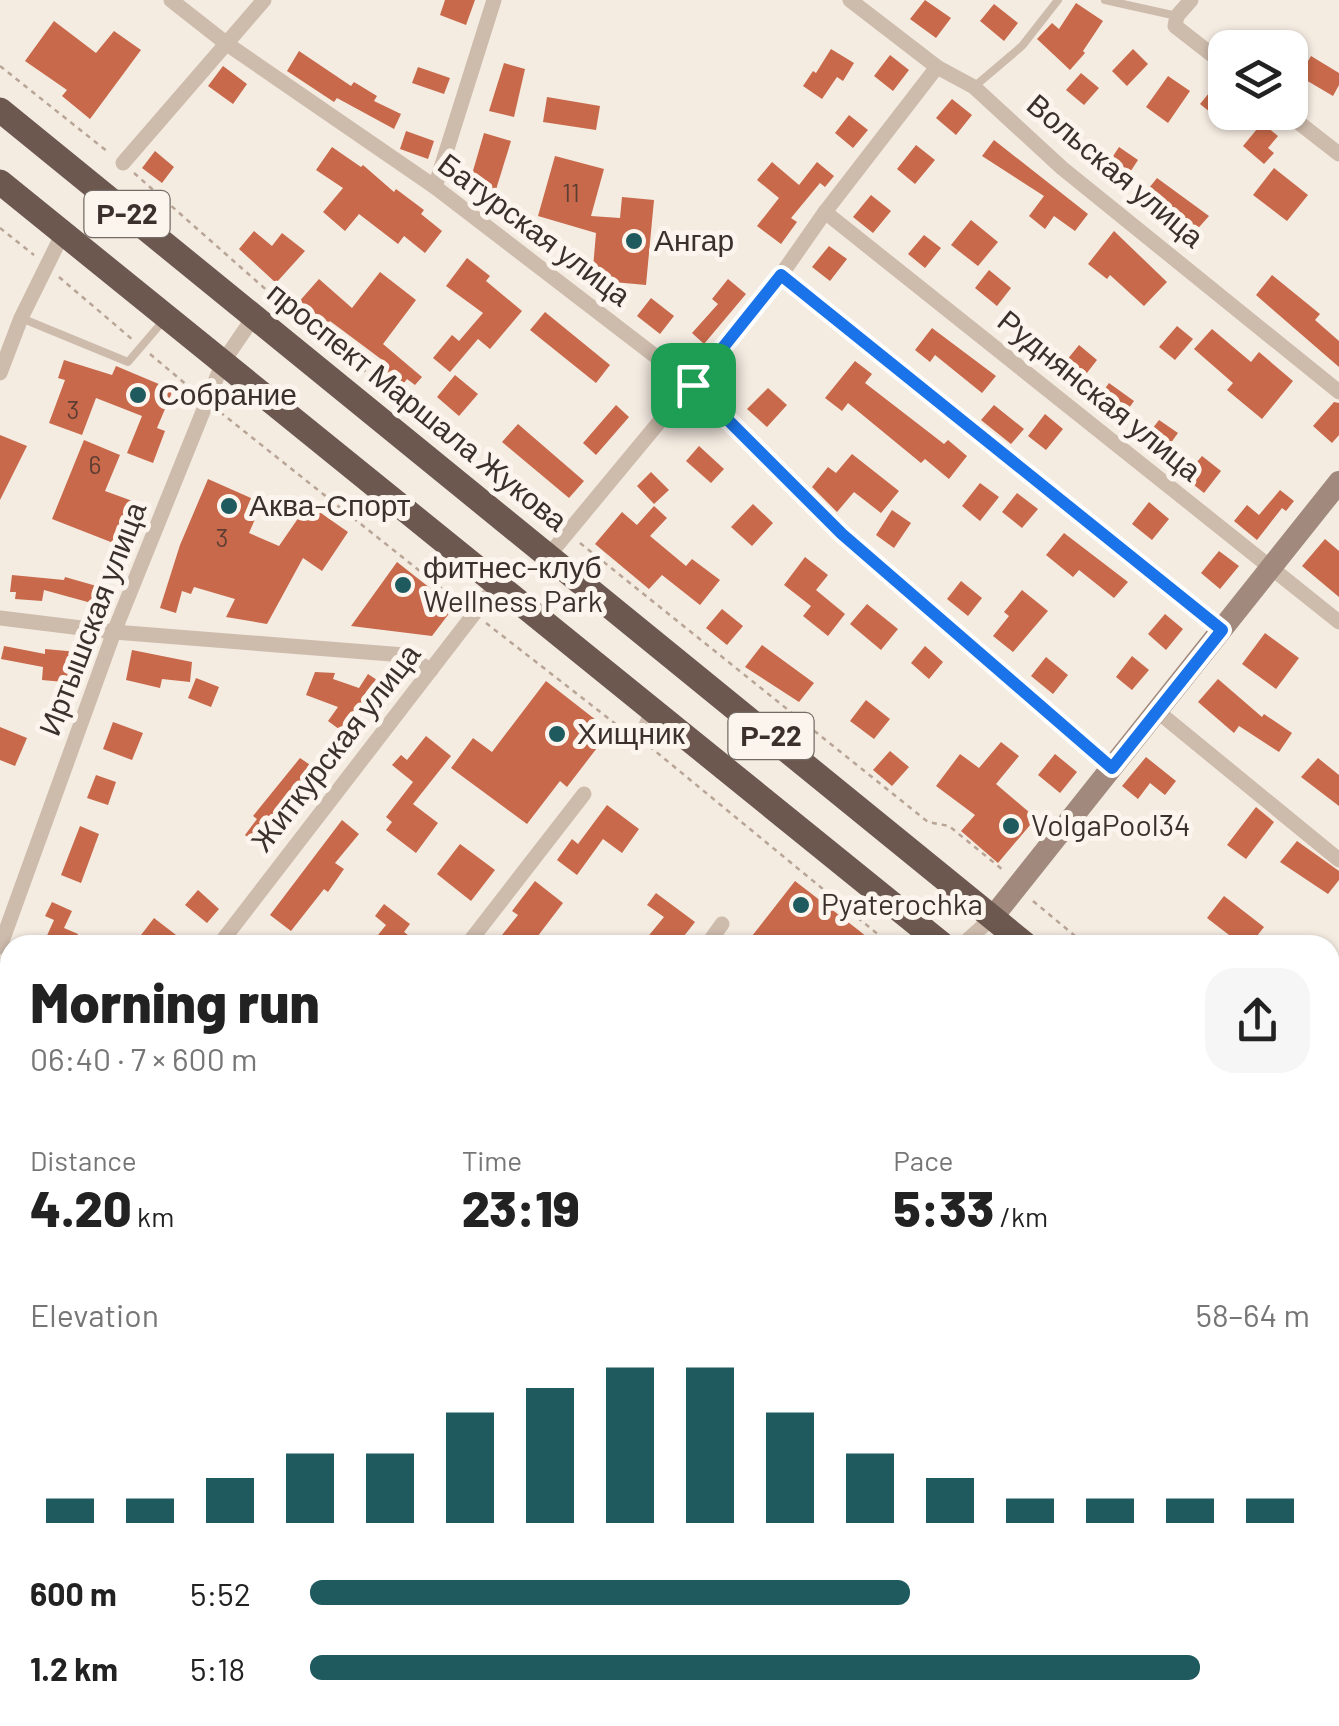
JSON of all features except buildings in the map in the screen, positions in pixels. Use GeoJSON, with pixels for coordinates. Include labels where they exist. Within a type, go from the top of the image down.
{"type":"FeatureCollection","features":[{"type":"Feature","properties":{"kind":"highway","name":"проспект Маршала Жукова"},"geometry":{"type":"LineString","coordinates":[[0,110],[1013,935]]}},
{"type":"Feature","properties":{"kind":"highway","name":"Р-22"},"geometry":{"type":"LineString","coordinates":[[0,182],[931,935]]}},
{"type":"Feature","properties":{"kind":"main road"},"geometry":{"type":"LineString","coordinates":[[992,918],[1024,894],[1112,768],[1339,482]]}},
{"type":"Feature","properties":{"kind":"street","name":"Батурская улица"},"geometry":{"type":"LineString","coordinates":[[172,0],[227,44],[435,187],[693,385],[842,534],[1112,768]]}},
{"type":"Feature","properties":{"kind":"street"},"geometry":{"type":"LineString","coordinates":[[122,163],[264,0]]}},
{"type":"Feature","properties":{"kind":"street"},"geometry":{"type":"LineString","coordinates":[[435,187],[494,0]]}},
{"type":"Feature","properties":{"kind":"street","name":"Вольская улица"},"geometry":{"type":"LineString","coordinates":[[850,0],[938,66],[974,87],[1062,168],[1339,392]]}},
{"type":"Feature","properties":{"kind":"street"},"geometry":{"type":"LineString","coordinates":[[1191,0],[1177,16],[1175,26],[1208,52]]}},
{"type":"Feature","properties":{"kind":"street"},"geometry":{"type":"LineString","coordinates":[[550,555],[781,275],[938,66]]}},
{"type":"Feature","properties":{"kind":"street"},"geometry":{"type":"LineString","coordinates":[[1308,129],[1339,154]]}},
{"type":"Feature","properties":{"kind":"street","name":"Руднянская улица"},"geometry":{"type":"LineString","coordinates":[[825,212],[1339,622]]}},
{"type":"Feature","properties":{"kind":"street"},"geometry":{"type":"LineString","coordinates":[[0,374],[63,233]]}},
{"type":"Feature","properties":{"kind":"street"},"geometry":{"type":"LineString","coordinates":[[781,275],[1222,630]]}},
{"type":"Feature","properties":{"kind":"street","name":"Иртышская улица"},"geometry":{"type":"LineString","coordinates":[[4,935],[114,632],[223,362],[253,318]]}},
{"type":"Feature","properties":{"kind":"street","name":"Житкурская улица"},"geometry":{"type":"LineString","coordinates":[[227,935],[497,584]]}},
{"type":"Feature","properties":{"kind":"street"},"geometry":{"type":"LineString","coordinates":[[0,618],[114,632],[404,655],[431,670]]}},
{"type":"Feature","properties":{"kind":"street"},"geometry":{"type":"LineString","coordinates":[[1157,711],[1339,860]]}},
{"type":"Feature","properties":{"kind":"street"},"geometry":{"type":"LineString","coordinates":[[475,935],[584,794]]}},
{"type":"Feature","properties":{"kind":"street"},"geometry":{"type":"LineString","coordinates":[[973,935],[992,918]]}},
{"type":"Feature","properties":{"kind":"street"},"geometry":{"type":"LineString","coordinates":[[714,935],[722,924]]}},
{"type":"Feature","properties":{"kind":"lane"},"geometry":{"type":"LineString","coordinates":[[974,87],[1022,46],[1058,0]]}},
{"type":"Feature","properties":{"kind":"lane"},"geometry":{"type":"LineString","coordinates":[[1106,0],[1177,16]]}},
{"type":"Feature","properties":{"kind":"lane"},"geometry":{"type":"LineString","coordinates":[[22,318],[128,362],[167,317]]}},
{"type":"Feature","properties":{"kind":"lane"},"geometry":{"type":"LineString","coordinates":[[635,740],[650,708]]}},
{"type":"Feature","properties":{"kind":"path"},"geometry":{"type":"LineString","coordinates":[[0,66],[122,163],[297,317],[928,822],[948,826],[1006,872],[1024,894],[1074,935]]}},
{"type":"Feature","properties":{"kind":"path"},"geometry":{"type":"LineString","coordinates":[[0,228],[48,268]]}},
{"type":"Feature","properties":{"kind":"path"},"geometry":{"type":"LineString","coordinates":[[224,415],[879,935]]}},
{"type":"Feature","properties":{"kind":"place","name":"Ангар"},"geometry":{"type":"Point","coordinates":[634,241]}},
{"type":"Feature","properties":{"kind":"place","name":"Собрание"},"geometry":{"type":"Point","coordinates":[138,395]}},
{"type":"Feature","properties":{"kind":"place","name":"Аква-Спорт"},"geometry":{"type":"Point","coordinates":[229,506]}},
{"type":"Feature","properties":{"kind":"place","name":"фитнес-клуб Wellness Park"},"geometry":{"type":"Point","coordinates":[403,585]}},
{"type":"Feature","properties":{"kind":"place","name":"Хищник"},"geometry":{"type":"Point","coordinates":[557,734]}},
{"type":"Feature","properties":{"kind":"place","name":"VolgaPool34"},"geometry":{"type":"Point","coordinates":[1011,826]}},
{"type":"Feature","properties":{"kind":"place","name":"Pyaterochka"},"geometry":{"type":"Point","coordinates":[801,905]}},
{"type":"Feature","properties":{"kind":"route"},"geometry":{"type":"LineString","coordinates":[[781,275],[1222,630],[1112,768],[842,534],[693,385],[781,275]]}}]}
